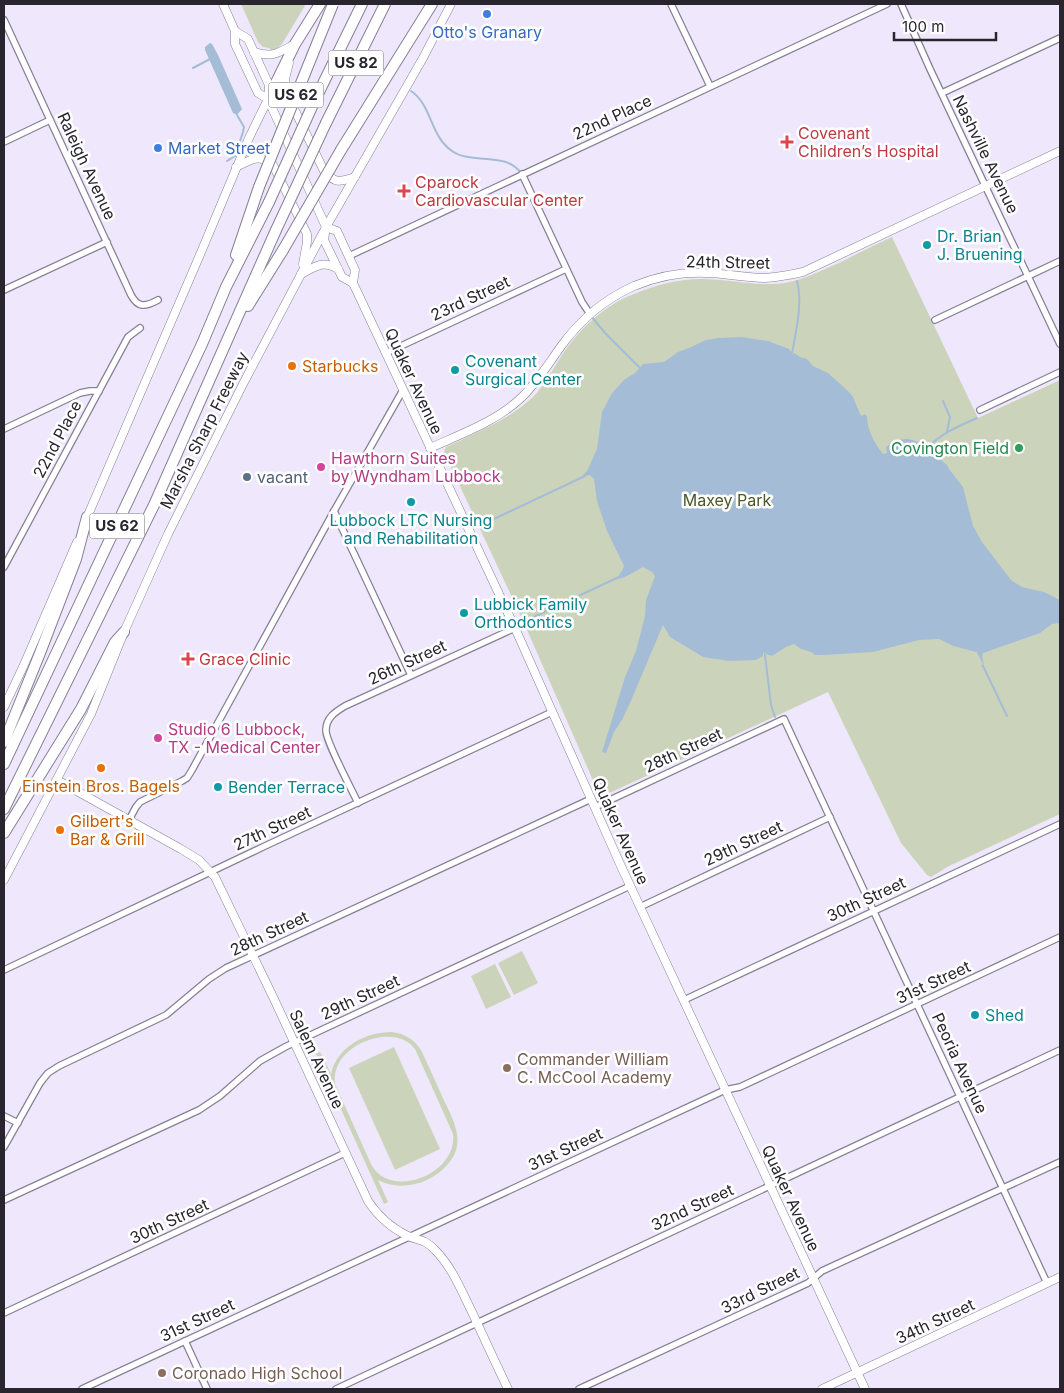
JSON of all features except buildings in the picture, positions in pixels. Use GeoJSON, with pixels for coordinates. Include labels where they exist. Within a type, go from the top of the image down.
{"type":"FeatureCollection","features":[{"type":"Feature","properties":{"kind":"highway"},"geometry":{"type":"LineString","coordinates":[[268,99],[294,44],[320,4]]}},
{"type":"Feature","properties":{"kind":"highway","name":"US 62"},"geometry":{"type":"LineString","coordinates":[[4,764],[202,344],[226,287],[259,187],[333,4]]}},
{"type":"Feature","properties":{"kind":"highway","name":"US 82"},"geometry":{"type":"LineString","coordinates":[[226,287],[269,202],[315,100],[362,4]]}},
{"type":"Feature","properties":{"kind":"highway","name":"Marsha Sharp Freeway"},"geometry":{"type":"LineString","coordinates":[[4,809],[154,505],[276,230],[385,4]]}},
{"type":"Feature","properties":{"kind":"highway","name":"US 62"},"geometry":{"type":"LineString","coordinates":[[227,341],[432,4]]}},
{"type":"Feature","properties":{"kind":"highway"},"geometry":{"type":"LineString","coordinates":[[4,742],[72,568],[87,517]]}},
{"type":"Feature","properties":{"kind":"highway"},"geometry":{"type":"LineString","coordinates":[[4,833],[81,710],[116,642],[124,632]]}},
{"type":"Feature","properties":{"kind":"main road","name":"Quaker Avenue"},"geometry":{"type":"LineString","coordinates":[[223,4],[235,31],[235,44],[258,93],[268,99]]}},
{"type":"Feature","properties":{"kind":"main road","name":"Marsha Sharp Freeway"},"geometry":{"type":"LineString","coordinates":[[4,880],[91,714],[124,632],[168,534],[243,384],[326,228],[423,58],[451,4]]}},
{"type":"Feature","properties":{"kind":"main road","name":"Quaker Avenue"},"geometry":{"type":"LineString","coordinates":[[235,31],[248,39],[269,85],[268,99],[326,228],[324,240],[342,277],[353,283]]}},
{"type":"Feature","properties":{"kind":"main road"},"geometry":{"type":"LineString","coordinates":[[254,52],[264,56],[271,56],[294,44]]}},
{"type":"Feature","properties":{"kind":"main road"},"geometry":{"type":"LineString","coordinates":[[294,44],[285,79],[287,94],[324,171],[330,178],[336,180],[344,181],[355,177]]}},
{"type":"Feature","properties":{"kind":"main road"},"geometry":{"type":"LineString","coordinates":[[4,707],[23,667],[236,167],[268,99]]}},
{"type":"Feature","properties":{"kind":"main road","name":"24th Street"},"geometry":{"type":"LineString","coordinates":[[430,448],[492,418],[516,402],[532,386],[579,324],[616,295],[634,286],[666,276],[704,273],[763,278],[803,272],[1060,151]]}},
{"type":"Feature","properties":{"kind":"main road"},"geometry":{"type":"LineString","coordinates":[[236,167],[259,158],[273,165],[307,234],[301,274]]}},
{"type":"Feature","properties":{"kind":"main road","name":"Quaker Avenue"},"geometry":{"type":"LineString","coordinates":[[326,228],[337,231],[349,256],[355,270],[353,283],[515,628],[630,886],[865,1389]]}},
{"type":"Feature","properties":{"kind":"main road"},"geometry":{"type":"LineString","coordinates":[[301,274],[323,264],[331,265],[338,269]]}},
{"type":"Feature","properties":{"kind":"main road","name":"Salem Avenue"},"geometry":{"type":"LineString","coordinates":[[57,780],[199,860],[215,877],[368,1202],[393,1227],[409,1236],[425,1241],[446,1260],[508,1389]]}},
{"type":"Feature","properties":{"kind":"main road","name":"34th Street"},"geometry":{"type":"LineString","coordinates":[[822,1389],[1060,1277]]}},
{"type":"Feature","properties":{"kind":"street"},"geometry":{"type":"LineString","coordinates":[[671,4],[710,86]]}},
{"type":"Feature","properties":{"kind":"street","name":"22nd Place"},"geometry":{"type":"LineString","coordinates":[[349,256],[887,4]]}},
{"type":"Feature","properties":{"kind":"street","name":"Nashville Avenue"},"geometry":{"type":"LineString","coordinates":[[901,4],[1060,344]]}},
{"type":"Feature","properties":{"kind":"street","name":"Raleigh Avenue"},"geometry":{"type":"LineString","coordinates":[[4,20],[135,302],[145,305],[158,300]]}},
{"type":"Feature","properties":{"kind":"street"},"geometry":{"type":"LineString","coordinates":[[942,93],[1060,38]]}},
{"type":"Feature","properties":{"kind":"street"},"geometry":{"type":"LineString","coordinates":[[4,142],[50,120]]}},
{"type":"Feature","properties":{"kind":"street"},"geometry":{"type":"LineString","coordinates":[[522,174],[582,302],[590,314]]}},
{"type":"Feature","properties":{"kind":"street"},"geometry":{"type":"LineString","coordinates":[[4,290],[107,242]]}},
{"type":"Feature","properties":{"kind":"street"},"geometry":{"type":"LineString","coordinates":[[935,320],[1060,261]]}},
{"type":"Feature","properties":{"kind":"street","name":"23rd Street"},"geometry":{"type":"LineString","coordinates":[[386,353],[566,269]]}},
{"type":"Feature","properties":{"kind":"street","name":"22nd Place"},"geometry":{"type":"LineString","coordinates":[[4,567],[7,558],[128,337],[140,328]]}},
{"type":"Feature","properties":{"kind":"street"},"geometry":{"type":"LineString","coordinates":[[980,410],[1060,372]]}},
{"type":"Feature","properties":{"kind":"street"},"geometry":{"type":"LineString","coordinates":[[129,820],[140,802],[187,778],[403,390]]}},
{"type":"Feature","properties":{"kind":"street"},"geometry":{"type":"LineString","coordinates":[[4,429],[80,393],[99,391]]}},
{"type":"Feature","properties":{"kind":"street"},"geometry":{"type":"LineString","coordinates":[[334,511],[411,675]]}},
{"type":"Feature","properties":{"kind":"street","name":"26th Street"},"geometry":{"type":"LineString","coordinates":[[358,803],[326,734],[329,718],[337,710],[515,628]]}},
{"type":"Feature","properties":{"kind":"street","name":"27th Street"},"geometry":{"type":"LineString","coordinates":[[4,970],[552,712]]}},
{"type":"Feature","properties":{"kind":"street","name":"28th Street"},"geometry":{"type":"LineString","coordinates":[[4,1147],[40,1083],[48,1073],[59,1066],[166,1016],[208,979],[253,956],[784,719]]}},
{"type":"Feature","properties":{"kind":"street","name":"Peoria Avenue"},"geometry":{"type":"LineString","coordinates":[[784,719],[1047,1283]]}},
{"type":"Feature","properties":{"kind":"street","name":"29th Street"},"geometry":{"type":"LineString","coordinates":[[640,907],[830,816]]}},
{"type":"Feature","properties":{"kind":"street","name":"30th Street"},"geometry":{"type":"LineString","coordinates":[[684,1000],[1060,824]]}},
{"type":"Feature","properties":{"kind":"street","name":"29th Street"},"geometry":{"type":"LineString","coordinates":[[4,1200],[199,1110],[220,1096],[260,1061],[294,1043],[630,886]]}},
{"type":"Feature","properties":{"kind":"street","name":"31st Street"},"geometry":{"type":"LineString","coordinates":[[82,1389],[725,1090],[740,1087],[1060,937]]}},
{"type":"Feature","properties":{"kind":"street","name":"32nd Street"},"geometry":{"type":"LineString","coordinates":[[336,1389],[1060,1050]]}},
{"type":"Feature","properties":{"kind":"street"},"geometry":{"type":"LineString","coordinates":[[4,1116],[18,1123]]}},
{"type":"Feature","properties":{"kind":"street","name":"30th Street"},"geometry":{"type":"LineString","coordinates":[[4,1313],[345,1153]]}},
{"type":"Feature","properties":{"kind":"street","name":"33rd Street"},"geometry":{"type":"LineString","coordinates":[[579,1389],[808,1283],[822,1271],[1060,1162]]}},
{"type":"Feature","properties":{"kind":"street"},"geometry":{"type":"LineString","coordinates":[[185,1341],[207,1389]]}},
{"type":"Feature","properties":{"kind":"green space"},"geometry":{"type":"Polygon","coordinates":[[[241,4],[306,4],[282,44],[272,51],[269,48],[263,47],[258,42],[241,4]]]}},
{"type":"Feature","properties":{"kind":"green space","name":"Maxey Park"},"geometry":{"type":"Polygon","coordinates":[[[892,237],[978,418],[1060,380],[1060,814],[949,866],[931,877],[927,875],[901,843],[828,692],[605,795],[605,792],[600,791],[599,794],[524,623],[444,452],[446,447],[492,425],[514,412],[534,396],[577,335],[601,312],[629,296],[664,284],[692,279],[764,284],[785,283],[821,271],[892,237]]]}},
{"type":"Feature","properties":{"kind":"green space"},"geometry":{"type":"Polygon","coordinates":[[[522,951],[538,983],[514,995],[498,963],[522,951]]]}},
{"type":"Feature","properties":{"kind":"green space"},"geometry":{"type":"Polygon","coordinates":[[[495,964],[511,997],[486,1009],[471,976],[495,964]]]}},
{"type":"Feature","properties":{"kind":"green space"},"geometry":{"type":"Polygon","coordinates":[[[392,1032],[401,1034],[412,1040],[421,1050],[454,1121],[458,1139],[454,1156],[448,1164],[427,1180],[402,1186],[378,1180],[388,1202],[384,1204],[316,1054],[320,1052],[331,1074],[334,1064],[346,1049],[362,1038],[392,1032]],[[396,1037],[364,1042],[348,1052],[338,1066],[335,1074],[335,1084],[371,1164],[380,1175],[393,1181],[407,1181],[421,1178],[434,1171],[445,1161],[452,1148],[453,1134],[415,1049],[404,1040],[396,1037]]]}},
{"type":"Feature","properties":{"kind":"green space"},"geometry":{"type":"Polygon","coordinates":[[[394,1047],[440,1149],[395,1170],[349,1068],[394,1047]]]}},
{"type":"Feature","properties":{"kind":"water"},"geometry":{"type":"Polygon","coordinates":[[[210,43],[218,55],[242,109],[237,115],[233,113],[205,50],[205,47],[210,43]]]}},
{"type":"Feature","properties":{"kind":"water"},"geometry":{"type":"Polygon","coordinates":[[[742,337],[768,341],[789,349],[793,355],[794,353],[807,359],[813,366],[828,373],[853,397],[861,416],[865,414],[867,416],[872,436],[883,454],[887,453],[886,447],[902,439],[913,440],[929,446],[928,448],[931,447],[963,487],[973,526],[982,542],[1011,580],[1022,587],[1044,592],[1060,600],[1060,623],[1052,624],[1040,633],[983,653],[984,666],[982,667],[983,664],[976,651],[953,646],[939,639],[919,640],[873,652],[824,655],[815,655],[794,644],[772,656],[766,654],[766,651],[765,655],[763,652],[763,656],[756,660],[729,661],[703,657],[670,637],[663,625],[622,720],[614,732],[606,753],[602,752],[625,677],[636,651],[645,616],[646,600],[655,576],[643,567],[615,580],[621,577],[620,575],[618,576],[624,566],[607,531],[597,501],[594,479],[590,475],[581,477],[587,471],[597,449],[602,412],[612,393],[643,364],[664,362],[678,352],[706,340],[742,337]]]}},
{"type":"Feature","properties":{"kind":"waterway"},"geometry":{"type":"LineString","coordinates":[[193,68],[210,59]]}},
{"type":"Feature","properties":{"kind":"waterway"},"geometry":{"type":"LineString","coordinates":[[411,91],[423,104],[439,137],[452,151],[469,157],[506,162],[514,166],[521,173]]}},
{"type":"Feature","properties":{"kind":"waterway"},"geometry":{"type":"LineString","coordinates":[[227,161],[235,156],[243,132],[244,127],[237,115]]}},
{"type":"Feature","properties":{"kind":"waterway"},"geometry":{"type":"LineString","coordinates":[[792,353],[799,308],[797,281]]}},
{"type":"Feature","properties":{"kind":"waterway"},"geometry":{"type":"LineString","coordinates":[[591,316],[639,367]]}},
{"type":"Feature","properties":{"kind":"waterway"},"geometry":{"type":"LineString","coordinates":[[943,401],[950,417],[947,432]]}},
{"type":"Feature","properties":{"kind":"waterway"},"geometry":{"type":"LineString","coordinates":[[928,447],[945,434],[977,418]]}},
{"type":"Feature","properties":{"kind":"waterway"},"geometry":{"type":"LineString","coordinates":[[479,526],[585,476]]}},
{"type":"Feature","properties":{"kind":"waterway"},"geometry":{"type":"LineString","coordinates":[[523,622],[621,576]]}},
{"type":"Feature","properties":{"kind":"waterway"},"geometry":{"type":"LineString","coordinates":[[765,655],[771,705],[775,717]]}},
{"type":"Feature","properties":{"kind":"waterway"},"geometry":{"type":"LineString","coordinates":[[983,666],[1007,716]]}},
{"type":"Feature","properties":{"kind":"place","name":"Otto's Granary"},"geometry":{"type":"Point","coordinates":[487,14]}},
{"type":"Feature","properties":{"kind":"place","name":"Covenant Children’s Hospital"},"geometry":{"type":"Point","coordinates":[787,142]}},
{"type":"Feature","properties":{"kind":"place","name":"Market Street"},"geometry":{"type":"Point","coordinates":[158,148]}},
{"type":"Feature","properties":{"kind":"place","name":"Cparock Cardiovascular Center"},"geometry":{"type":"Point","coordinates":[404,191]}},
{"type":"Feature","properties":{"kind":"place","name":"Dr. Brian J. Bruening"},"geometry":{"type":"Point","coordinates":[927,245]}},
{"type":"Feature","properties":{"kind":"place","name":"Starbucks"},"geometry":{"type":"Point","coordinates":[292,366]}},
{"type":"Feature","properties":{"kind":"place","name":"Covenant Surgical Center"},"geometry":{"type":"Point","coordinates":[455,370]}},
{"type":"Feature","properties":{"kind":"place","name":"Covington Field"},"geometry":{"type":"Point","coordinates":[1019,448]}},
{"type":"Feature","properties":{"kind":"place","name":"Hawthorn Suites by Wyndham Lubbock"},"geometry":{"type":"Point","coordinates":[321,467]}},
{"type":"Feature","properties":{"kind":"place","name":"vacant"},"geometry":{"type":"Point","coordinates":[247,477]}},
{"type":"Feature","properties":{"kind":"place","name":"Lubbock LTC Nursing and Rehabilitation"},"geometry":{"type":"Point","coordinates":[411,502]}},
{"type":"Feature","properties":{"kind":"place","name":"Lubbick Family Orthodontics"},"geometry":{"type":"Point","coordinates":[464,613]}},
{"type":"Feature","properties":{"kind":"place","name":"Grace Clinic"},"geometry":{"type":"Point","coordinates":[188,659]}},
{"type":"Feature","properties":{"kind":"place","name":"Studio 6 Lubbock, TX - Medical Center"},"geometry":{"type":"Point","coordinates":[158,738]}},
{"type":"Feature","properties":{"kind":"place","name":"Einstein Bros. Bagels"},"geometry":{"type":"Point","coordinates":[101,768]}},
{"type":"Feature","properties":{"kind":"place","name":"Bender Terrace"},"geometry":{"type":"Point","coordinates":[218,787]}},
{"type":"Feature","properties":{"kind":"place","name":"Gilbert's Bar & Grill"},"geometry":{"type":"Point","coordinates":[60,830]}},
{"type":"Feature","properties":{"kind":"place","name":"Shed"},"geometry":{"type":"Point","coordinates":[975,1015]}},
{"type":"Feature","properties":{"kind":"place","name":"Commander William C. McCool Academy"},"geometry":{"type":"Point","coordinates":[507,1068]}},
{"type":"Feature","properties":{"kind":"place","name":"Coronado High School"},"geometry":{"type":"Point","coordinates":[162,1373]}}]}
